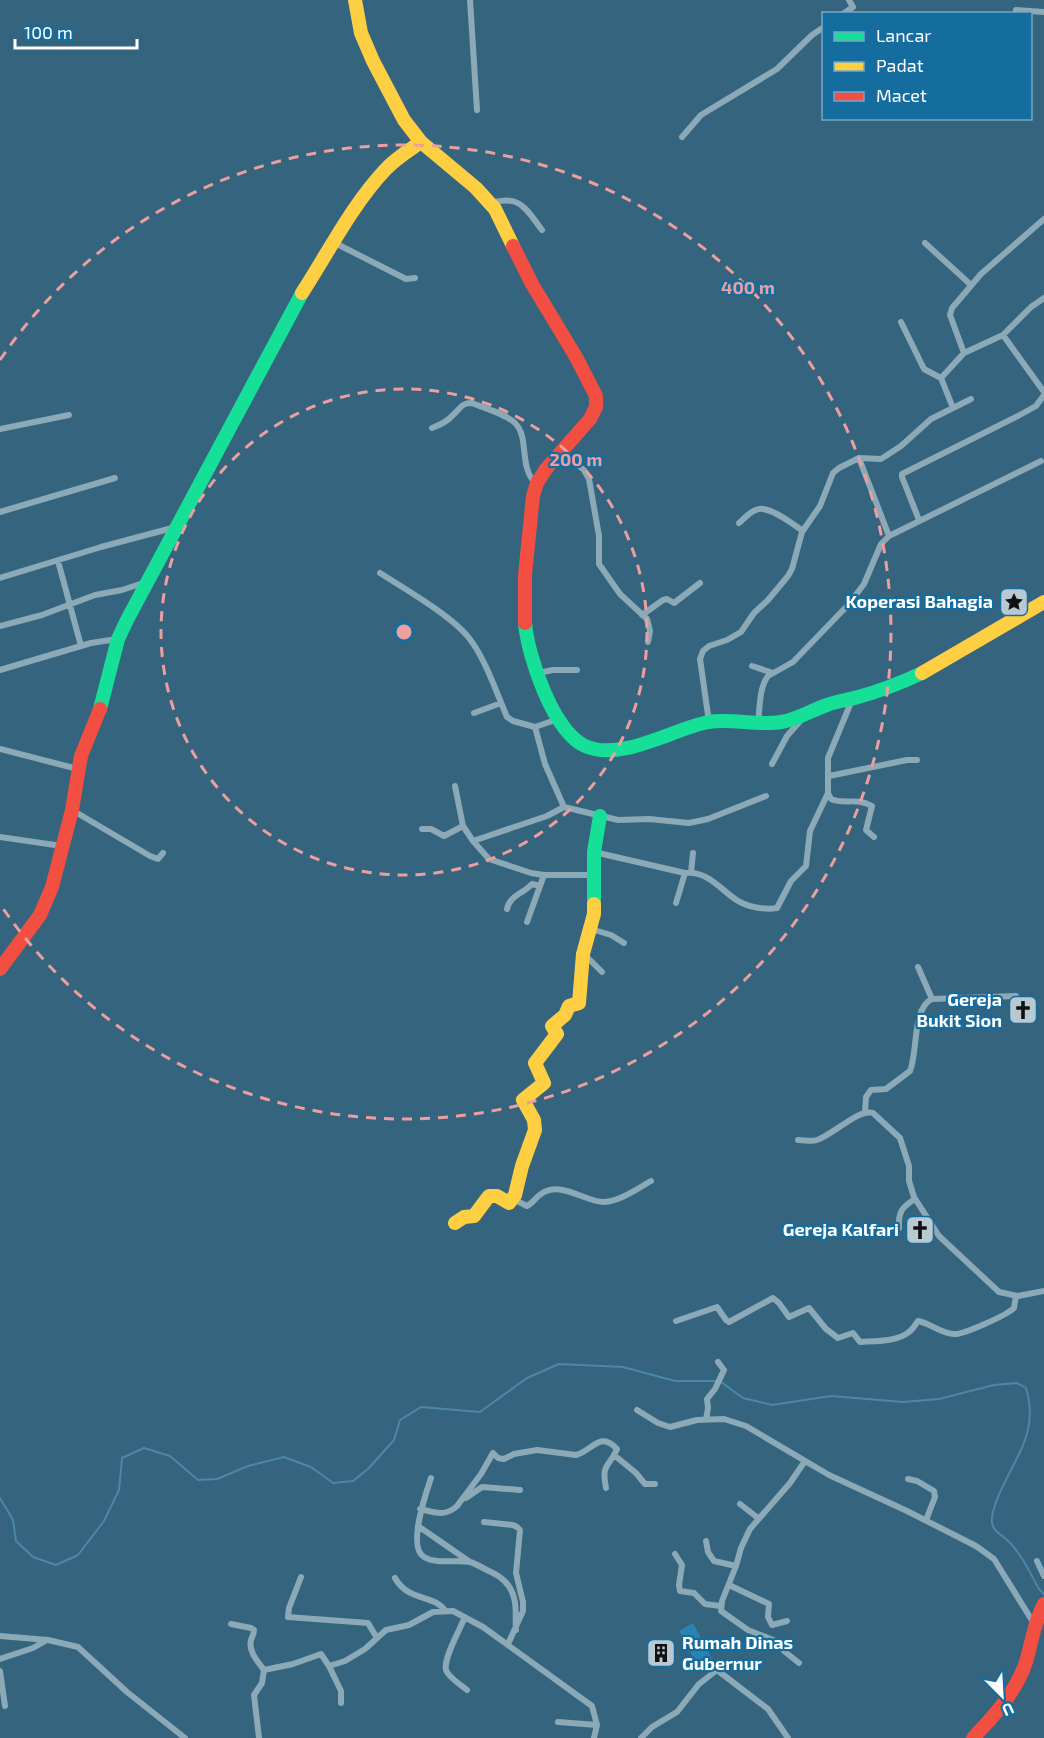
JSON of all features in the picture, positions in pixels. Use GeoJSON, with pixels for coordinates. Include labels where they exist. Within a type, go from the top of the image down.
{"type":"FeatureCollection","features":[{"type":"Feature","properties":{"kind":"street"},"geometry":{"type":"LineString","coordinates":[[355,0],[361,33],[404,120],[421,142],[476,188],[490,203],[508,233],[532,284],[576,357],[596,396],[598,404],[594,415],[548,466],[537,484],[531,518],[524,606],[530,653],[537,674],[563,727],[577,742],[600,750],[630,746],[709,722],[767,725],[785,722],[807,715],[825,705],[898,684],[952,656],[1044,602]]}},
{"type":"Feature","properties":{"kind":"street"},"geometry":{"type":"LineString","coordinates":[[470,0],[477,110]]}},
{"type":"Feature","properties":{"kind":"street"},"geometry":{"type":"LineString","coordinates":[[846,12],[853,7],[849,0]]}},
{"type":"Feature","properties":{"kind":"street"},"geometry":{"type":"LineString","coordinates":[[1016,10],[1044,12]]}},
{"type":"Feature","properties":{"kind":"street"},"geometry":{"type":"LineString","coordinates":[[682,137],[701,115],[777,69],[822,28]]}},
{"type":"Feature","properties":{"kind":"street"},"geometry":{"type":"LineString","coordinates":[[0,969],[26,936],[46,903],[72,810],[81,756],[98,719],[118,639],[297,302],[359,204],[384,171],[400,154],[421,142]]}},
{"type":"Feature","properties":{"kind":"street"},"geometry":{"type":"LineString","coordinates":[[490,203],[514,200],[527,211],[542,230]]}},
{"type":"Feature","properties":{"kind":"street"},"geometry":{"type":"LineString","coordinates":[[964,353],[950,312],[971,285],[1044,219]]}},
{"type":"Feature","properties":{"kind":"street"},"geometry":{"type":"LineString","coordinates":[[334,243],[406,279],[415,278]]}},
{"type":"Feature","properties":{"kind":"street"},"geometry":{"type":"LineString","coordinates":[[926,243],[971,285]]}},
{"type":"Feature","properties":{"kind":"street"},"geometry":{"type":"LineString","coordinates":[[940,378],[964,353],[1003,335],[1030,307],[1044,298]]}},
{"type":"Feature","properties":{"kind":"street"},"geometry":{"type":"LineString","coordinates":[[900,322],[924,369],[940,378],[953,408]]}},
{"type":"Feature","properties":{"kind":"street"},"geometry":{"type":"LineString","coordinates":[[919,520],[902,474],[1036,406],[1044,394],[1003,335]]}},
{"type":"Feature","properties":{"kind":"street"},"geometry":{"type":"LineString","coordinates":[[709,722],[700,659],[703,651],[714,643],[732,638],[745,628],[754,613],[768,600],[792,569],[803,531],[820,506],[834,473],[859,458],[880,459],[931,419],[971,399]]}},
{"type":"Feature","properties":{"kind":"street"},"geometry":{"type":"LineString","coordinates":[[432,428],[453,416],[462,404],[466,403],[472,403],[509,419],[519,428],[526,467],[537,484]]}},
{"type":"Feature","properties":{"kind":"street"},"geometry":{"type":"LineString","coordinates":[[0,429],[69,415]]}},
{"type":"Feature","properties":{"kind":"street"},"geometry":{"type":"LineString","coordinates":[[561,452],[584,470],[589,479],[600,536],[598,559],[601,568],[620,594],[649,623],[648,642]]}},
{"type":"Feature","properties":{"kind":"street"},"geometry":{"type":"LineString","coordinates":[[859,458],[889,536]]}},
{"type":"Feature","properties":{"kind":"street"},"geometry":{"type":"LineString","coordinates":[[758,724],[763,684],[768,676],[793,662],[856,596],[864,584],[881,544],[889,536],[1041,461]]}},
{"type":"Feature","properties":{"kind":"street"},"geometry":{"type":"LineString","coordinates":[[0,512],[115,478]]}},
{"type":"Feature","properties":{"kind":"street"},"geometry":{"type":"LineString","coordinates":[[739,523],[753,511],[764,509],[777,514],[803,531]]}},
{"type":"Feature","properties":{"kind":"street"},"geometry":{"type":"LineString","coordinates":[[0,578],[177,527]]}},
{"type":"Feature","properties":{"kind":"street"},"geometry":{"type":"LineString","coordinates":[[58,561],[68,605],[81,646]]}},
{"type":"Feature","properties":{"kind":"street"},"geometry":{"type":"LineString","coordinates":[[380,573],[436,611],[467,636],[507,717],[513,722],[535,727],[559,719]]}},
{"type":"Feature","properties":{"kind":"street"},"geometry":{"type":"LineString","coordinates":[[0,627],[42,615],[95,595],[149,581]]}},
{"type":"Feature","properties":{"kind":"street"},"geometry":{"type":"LineString","coordinates":[[642,615],[663,600],[667,599],[674,603],[700,583]]}},
{"type":"Feature","properties":{"kind":"street"},"geometry":{"type":"LineString","coordinates":[[0,670],[81,646],[118,639]]}},
{"type":"Feature","properties":{"kind":"street"},"geometry":{"type":"LineString","coordinates":[[752,666],[774,673]]}},
{"type":"Feature","properties":{"kind":"street"},"geometry":{"type":"LineString","coordinates":[[537,674],[553,670],[577,670]]}},
{"type":"Feature","properties":{"kind":"street"},"geometry":{"type":"LineString","coordinates":[[594,852],[688,873],[699,873],[741,903],[769,909],[777,908],[791,881],[806,866],[810,831],[828,793],[828,758],[852,699]]}},
{"type":"Feature","properties":{"kind":"street"},"geometry":{"type":"LineString","coordinates":[[474,713],[501,703]]}},
{"type":"Feature","properties":{"kind":"street"},"geometry":{"type":"LineString","coordinates":[[772,764],[787,736],[807,715]]}},
{"type":"Feature","properties":{"kind":"street"},"geometry":{"type":"LineString","coordinates":[[535,727],[544,764],[564,807]]}},
{"type":"Feature","properties":{"kind":"street"},"geometry":{"type":"LineString","coordinates":[[0,748],[78,769]]}},
{"type":"Feature","properties":{"kind":"street"},"geometry":{"type":"LineString","coordinates":[[829,776],[917,760]]}},
{"type":"Feature","properties":{"kind":"street"},"geometry":{"type":"LineString","coordinates":[[455,786],[463,826],[489,859],[531,873],[593,875]]}},
{"type":"Feature","properties":{"kind":"street"},"geometry":{"type":"LineString","coordinates":[[828,793],[834,801],[856,800],[872,806],[866,830],[874,837]]}},
{"type":"Feature","properties":{"kind":"street"},"geometry":{"type":"LineString","coordinates":[[474,841],[547,816],[564,807],[618,820],[649,819],[689,823],[708,819],[766,796]]}},
{"type":"Feature","properties":{"kind":"street"},"geometry":{"type":"LineString","coordinates":[[72,810],[150,856],[158,859],[163,853]]}},
{"type":"Feature","properties":{"kind":"street"},"geometry":{"type":"LineString","coordinates":[[455,1223],[464,1217],[474,1216],[489,1197],[497,1196],[509,1203],[515,1196],[522,1166],[535,1130],[534,1120],[523,1100],[543,1085],[535,1063],[557,1034],[552,1026],[565,1015],[568,1006],[578,1004],[583,954],[594,914],[594,852],[600,816]]}},
{"type":"Feature","properties":{"kind":"street"},"geometry":{"type":"LineString","coordinates":[[422,829],[431,829],[444,836],[463,826]]}},
{"type":"Feature","properties":{"kind":"street"},"geometry":{"type":"LineString","coordinates":[[0,837],[62,847]]}},
{"type":"Feature","properties":{"kind":"street"},"geometry":{"type":"LineString","coordinates":[[676,903],[693,853]]}},
{"type":"Feature","properties":{"kind":"street"},"geometry":{"type":"LineString","coordinates":[[526,922],[544,875]]}},
{"type":"Feature","properties":{"kind":"street"},"geometry":{"type":"LineString","coordinates":[[507,909],[513,897],[526,891],[532,884],[540,886]]}},
{"type":"Feature","properties":{"kind":"street"},"geometry":{"type":"LineString","coordinates":[[591,928],[611,935],[624,943]]}},
{"type":"Feature","properties":{"kind":"street"},"geometry":{"type":"LineString","coordinates":[[583,954],[602,972]]}},
{"type":"Feature","properties":{"kind":"street"},"geometry":{"type":"LineString","coordinates":[[918,967],[932,999]]}},
{"type":"Feature","properties":{"kind":"street"},"geometry":{"type":"LineString","coordinates":[[865,1112],[866,1097],[871,1090],[886,1089],[910,1071],[923,1005],[932,999],[1016,996]]}},
{"type":"Feature","properties":{"kind":"street"},"geometry":{"type":"LineString","coordinates":[[798,1140],[816,1140],[865,1112],[873,1113],[900,1138],[909,1166],[909,1181],[915,1199],[939,1236],[951,1245],[993,1288],[1007,1295],[1016,1296],[1044,1291]]}},
{"type":"Feature","properties":{"kind":"street"},"geometry":{"type":"LineString","coordinates":[[513,1199],[527,1206],[542,1193],[558,1190],[606,1202],[651,1181]]}},
{"type":"Feature","properties":{"kind":"street"},"geometry":{"type":"LineString","coordinates":[[899,1228],[901,1209],[915,1199]]}},
{"type":"Feature","properties":{"kind":"street"},"geometry":{"type":"LineString","coordinates":[[676,1321],[717,1308],[729,1322],[773,1298],[789,1317],[809,1308],[826,1329],[838,1338],[853,1333],[860,1342],[866,1342],[905,1335],[918,1321],[948,1333],[958,1334],[1005,1315],[1014,1308],[1016,1296]]}},
{"type":"Feature","properties":{"kind":"street"},"geometry":{"type":"LineString","coordinates":[[705,1420],[708,1408],[707,1399],[715,1389],[724,1370],[718,1362]]}},
{"type":"Feature","properties":{"kind":"street"},"geometry":{"type":"LineString","coordinates":[[637,1410],[658,1423],[670,1427],[697,1420],[724,1419],[746,1426],[838,1480],[926,1520],[994,1559],[1039,1614],[1026,1662],[1017,1682],[973,1738]]}},
{"type":"Feature","properties":{"kind":"street"},"geometry":{"type":"LineString","coordinates":[[457,1506],[481,1474],[492,1453],[504,1459],[514,1454],[537,1450],[580,1455],[604,1441],[616,1447],[617,1452],[604,1471],[606,1488]]}},
{"type":"Feature","properties":{"kind":"street"},"geometry":{"type":"LineString","coordinates":[[614,1455],[636,1473],[645,1484],[656,1484]]}},
{"type":"Feature","properties":{"kind":"street"},"geometry":{"type":"LineString","coordinates":[[800,1664],[778,1642],[748,1630],[722,1611],[720,1606],[743,1542],[758,1518],[765,1514],[790,1484],[805,1461]]}},
{"type":"Feature","properties":{"kind":"street"},"geometry":{"type":"LineString","coordinates":[[431,1478],[420,1509],[419,1549],[424,1557],[470,1562]]}},
{"type":"Feature","properties":{"kind":"street"},"geometry":{"type":"LineString","coordinates":[[908,1479],[917,1481],[934,1491],[926,1520]]}},
{"type":"Feature","properties":{"kind":"street"},"geometry":{"type":"LineString","coordinates":[[420,1509],[439,1514],[451,1512],[482,1487],[520,1490]]}},
{"type":"Feature","properties":{"kind":"street"},"geometry":{"type":"LineString","coordinates":[[740,1504],[758,1518]]}},
{"type":"Feature","properties":{"kind":"street"},"geometry":{"type":"LineString","coordinates":[[484,1522],[513,1526],[520,1530],[516,1573],[524,1606],[516,1630],[508,1644]]}},
{"type":"Feature","properties":{"kind":"street"},"geometry":{"type":"LineString","coordinates":[[418,1526],[470,1562],[501,1577],[515,1600],[516,1630]]}},
{"type":"Feature","properties":{"kind":"street"},"geometry":{"type":"LineString","coordinates":[[706,1541],[708,1552],[714,1561],[736,1566]]}},
{"type":"Feature","properties":{"kind":"street"},"geometry":{"type":"LineString","coordinates":[[675,1554],[682,1568],[680,1591],[694,1593],[705,1604],[720,1606]]}},
{"type":"Feature","properties":{"kind":"street"},"geometry":{"type":"LineString","coordinates":[[1037,1561],[1044,1576]]}},
{"type":"Feature","properties":{"kind":"street"},"geometry":{"type":"LineString","coordinates":[[300,1576],[288,1617],[368,1623],[377,1638]]}},
{"type":"Feature","properties":{"kind":"street"},"geometry":{"type":"LineString","coordinates":[[395,1578],[402,1589],[408,1593],[440,1605],[445,1611]]}},
{"type":"Feature","properties":{"kind":"street"},"geometry":{"type":"LineString","coordinates":[[729,1585],[769,1604],[768,1617],[772,1625],[787,1621]]}},
{"type":"Feature","properties":{"kind":"street"},"geometry":{"type":"LineString","coordinates":[[329,1666],[345,1661],[365,1649],[386,1630],[409,1624],[427,1614],[453,1611],[508,1644],[592,1706],[597,1725],[594,1738]]}},
{"type":"Feature","properties":{"kind":"street"},"geometry":{"type":"LineString","coordinates":[[465,1617],[446,1658],[446,1667],[451,1677],[466,1690]]}},
{"type":"Feature","properties":{"kind":"street"},"geometry":{"type":"LineString","coordinates":[[231,1624],[254,1630],[251,1649],[264,1670],[262,1683],[254,1695],[259,1738]]}},
{"type":"Feature","properties":{"kind":"street"},"geometry":{"type":"LineString","coordinates":[[0,1636],[48,1640],[78,1647],[127,1692],[185,1738]]}},
{"type":"Feature","properties":{"kind":"street"},"geometry":{"type":"LineString","coordinates":[[0,1659],[48,1640]]}},
{"type":"Feature","properties":{"kind":"street"},"geometry":{"type":"LineString","coordinates":[[264,1670],[321,1654],[341,1691],[340,1703]]}},
{"type":"Feature","properties":{"kind":"street"},"geometry":{"type":"LineString","coordinates":[[641,1738],[652,1726],[677,1712],[699,1684],[717,1670],[768,1709],[788,1738]]}},
{"type":"Feature","properties":{"kind":"street"},"geometry":{"type":"LineString","coordinates":[[0,1671],[5,1706]]}},
{"type":"Feature","properties":{"kind":"street"},"geometry":{"type":"LineString","coordinates":[[558,1722],[597,1725]]}},
{"type":"Feature","properties":{"kind":"shaded area"},"geometry":{"type":"Polygon","coordinates":[[[693,1623],[713,1661],[699,1668],[679,1631],[693,1623]]]}},
{"type":"Feature","properties":{"kind":"waterway"},"geometry":{"type":"LineString","coordinates":[[0,1498],[13,1520],[16,1541],[33,1557],[56,1565],[78,1555],[104,1521],[119,1490],[122,1458],[144,1448],[170,1456],[198,1480],[217,1479],[248,1466],[284,1457],[311,1467],[333,1483],[353,1481],[369,1468],[394,1440],[400,1420],[421,1407],[480,1412],[527,1378],[559,1364],[623,1367],[675,1381],[716,1381]]}},
{"type":"Feature","properties":{"kind":"waterway"},"geometry":{"type":"LineString","coordinates":[[721,1382],[743,1398],[772,1405],[831,1396],[903,1402],[939,1399],[994,1385],[1017,1383],[1026,1388],[1030,1405],[1026,1435],[1001,1490],[992,1521],[995,1530],[1016,1550],[1044,1594]]}},
{"type":"Feature","properties":{"kind":"traffic: fast"},"geometry":{"type":"LineString","coordinates":[[100,709],[118,639],[127,620],[302,293]]}},
{"type":"Feature","properties":{"kind":"traffic: fast"},"geometry":{"type":"LineString","coordinates":[[525,623],[537,673],[553,709],[573,738],[585,746],[599,750],[614,750],[647,743],[708,722],[772,723],[787,721],[922,673]]}},
{"type":"Feature","properties":{"kind":"traffic: fast"},"geometry":{"type":"LineString","coordinates":[[594,904],[594,852],[600,816]]}},
{"type":"Feature","properties":{"kind":"traffic: slow"},"geometry":{"type":"LineString","coordinates":[[355,0],[361,33],[404,120],[421,142],[476,188],[495,209],[513,246]]}},
{"type":"Feature","properties":{"kind":"traffic: slow"},"geometry":{"type":"LineString","coordinates":[[302,293],[351,214],[373,184],[393,162],[421,142]]}},
{"type":"Feature","properties":{"kind":"traffic: slow"},"geometry":{"type":"LineString","coordinates":[[922,673],[1044,602]]}},
{"type":"Feature","properties":{"kind":"traffic: slow"},"geometry":{"type":"LineString","coordinates":[[455,1223],[464,1217],[474,1216],[489,1196],[497,1196],[509,1203],[515,1195],[522,1166],[535,1130],[534,1120],[523,1100],[544,1083],[535,1063],[557,1034],[552,1026],[565,1015],[569,1006],[579,1003],[583,954],[594,914],[594,904]]}},
{"type":"Feature","properties":{"kind":"traffic: jam"},"geometry":{"type":"LineString","coordinates":[[513,246],[596,396],[596,407],[590,419],[546,469],[537,483],[533,496],[525,575],[525,623]]}},
{"type":"Feature","properties":{"kind":"traffic: jam"},"geometry":{"type":"LineString","coordinates":[[0,969],[40,915],[52,887],[72,810],[81,756],[100,709]]}},
{"type":"Feature","properties":{"kind":"traffic: jam"},"geometry":{"type":"LineString","coordinates":[[973,1738],[996,1712],[1022,1673],[1035,1625],[1044,1604]]}},
{"type":"Feature","properties":{"kind":"place","name":"Koperasi Bahagia"},"geometry":{"type":"Point","coordinates":[1014,602]}},
{"type":"Feature","properties":{"kind":"place","name":"Gereja Bukit Sion"},"geometry":{"type":"Point","coordinates":[1023,1010]}},
{"type":"Feature","properties":{"kind":"place","name":"Gereja Kalfari"},"geometry":{"type":"Point","coordinates":[920,1230]}},
{"type":"Feature","properties":{"kind":"place","name":"Rumah Dinas Gubernur"},"geometry":{"type":"Point","coordinates":[661,1653]}}]}
